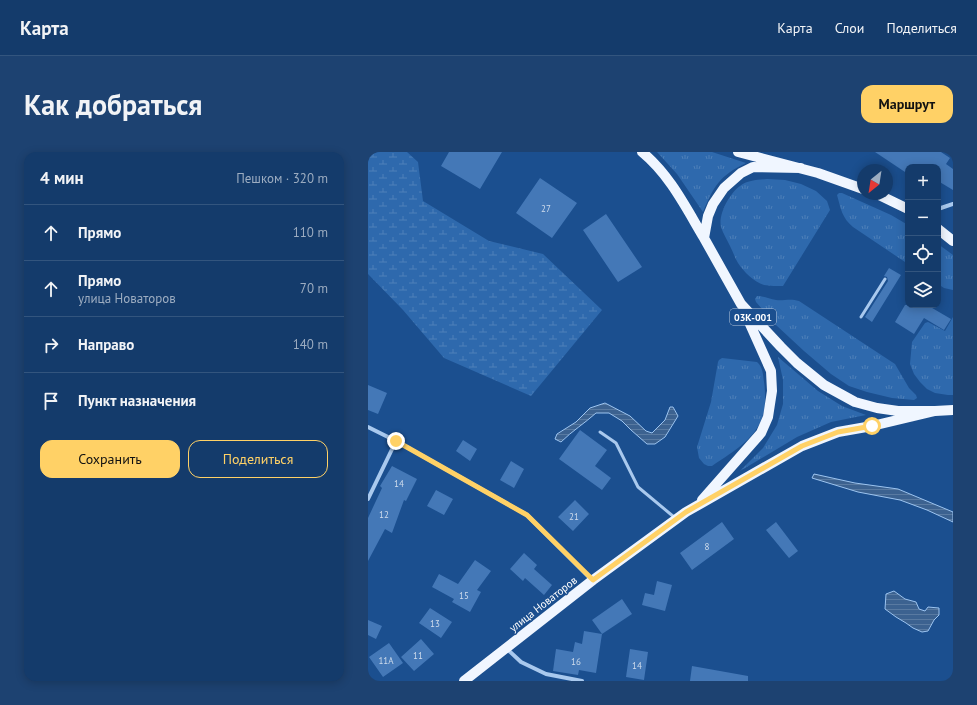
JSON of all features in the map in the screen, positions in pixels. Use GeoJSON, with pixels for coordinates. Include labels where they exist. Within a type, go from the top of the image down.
{"type":"FeatureCollection","features":[{"type":"Feature","properties":{"kind":"main road","name":"03К-001"},"geometry":{"type":"LineString","coordinates":[[642,152],[669,180],[741,304],[797,363],[824,385],[856,402],[877,408],[898,411],[953,410]]}},
{"type":"Feature","properties":{"kind":"main road"},"geometry":{"type":"LineString","coordinates":[[738,152],[801,168],[857,187]]}},
{"type":"Feature","properties":{"kind":"main road"},"geometry":{"type":"LineString","coordinates":[[704,238],[708,216],[713,204],[724,188],[742,173],[753,167],[801,168]]}},
{"type":"Feature","properties":{"kind":"main road"},"geometry":{"type":"LineString","coordinates":[[889,200],[905,208]]}},
{"type":"Feature","properties":{"kind":"main road"},"geometry":{"type":"LineString","coordinates":[[941,231],[953,241]]}},
{"type":"Feature","properties":{"kind":"main road"},"geometry":{"type":"LineString","coordinates":[[697,506],[761,432],[768,417],[772,391],[771,371],[741,304]]}},
{"type":"Feature","properties":{"kind":"main road","name":"улица Новаторов"},"geometry":{"type":"LineString","coordinates":[[464,681],[675,518],[802,446],[838,432],[872,426],[935,411]]}},
{"type":"Feature","properties":{"kind":"street"},"geometry":{"type":"LineString","coordinates":[[941,209],[953,204]]}},
{"type":"Feature","properties":{"kind":"street"},"geometry":{"type":"LineString","coordinates":[[368,427],[396,441],[527,515],[593,580]]}},
{"type":"Feature","properties":{"kind":"street"},"geometry":{"type":"LineString","coordinates":[[368,499],[396,441]]}},
{"type":"Feature","properties":{"kind":"street"},"geometry":{"type":"LineString","coordinates":[[506,648],[521,662],[546,674],[582,681]]}},
{"type":"Feature","properties":{"kind":"lane"},"geometry":{"type":"LineString","coordinates":[[860,317],[885,279]]}},
{"type":"Feature","properties":{"kind":"lane"},"geometry":{"type":"LineString","coordinates":[[600,432],[616,443],[638,487],[675,518]]}},
{"type":"Feature","properties":{"kind":"green space"},"geometry":{"type":"Polygon","coordinates":[[[368,152],[407,152],[418,162],[423,201],[489,241],[543,254],[602,310],[531,396],[444,358],[403,310],[368,274],[368,152]]]}},
{"type":"Feature","properties":{"kind":"green space"},"geometry":{"type":"Polygon","coordinates":[[[657,152],[712,152],[746,163],[723,177],[714,188],[703,212],[677,174],[657,152]]]}},
{"type":"Feature","properties":{"kind":"green space"},"geometry":{"type":"Polygon","coordinates":[[[767,179],[785,180],[801,184],[816,191],[827,201],[830,210],[783,286],[764,285],[757,282],[743,270],[738,263],[721,227],[721,216],[723,210],[736,189],[746,183],[767,179]]]}},
{"type":"Feature","properties":{"kind":"green space"},"geometry":{"type":"Polygon","coordinates":[[[842,193],[891,215],[905,223],[905,262],[849,224],[844,217],[837,195],[842,193]]]}},
{"type":"Feature","properties":{"kind":"green space"},"geometry":{"type":"Polygon","coordinates":[[[941,246],[953,255],[953,290],[941,286],[941,246]]]}},
{"type":"Feature","properties":{"kind":"green space"},"geometry":{"type":"Polygon","coordinates":[[[757,296],[776,300],[799,301],[895,364],[909,388],[917,398],[914,400],[892,398],[849,386],[831,374],[776,325],[756,302],[755,299],[757,296]]]}},
{"type":"Feature","properties":{"kind":"green space"},"geometry":{"type":"Polygon","coordinates":[[[953,317],[953,395],[948,395],[935,393],[927,389],[914,374],[910,364],[912,342],[925,323],[928,322],[945,331],[953,317]]]}},
{"type":"Feature","properties":{"kind":"green space"},"geometry":{"type":"Polygon","coordinates":[[[778,357],[818,391],[842,406],[866,415],[831,422],[797,437],[740,471],[763,448],[777,425],[783,404],[783,380],[778,357]]]}},
{"type":"Feature","properties":{"kind":"green space"},"geometry":{"type":"Polygon","coordinates":[[[722,358],[757,362],[762,369],[765,401],[760,423],[748,440],[712,466],[708,466],[699,458],[697,447],[711,402],[718,362],[722,358]]]}},
{"type":"Feature","properties":{"kind":"shaded area"},"geometry":{"type":"Polygon","coordinates":[[[605,403],[630,416],[646,431],[652,433],[665,420],[670,407],[673,407],[678,416],[665,437],[655,444],[647,444],[622,421],[609,413],[596,413],[561,442],[555,439],[557,434],[576,422],[590,408],[605,403]]]}},
{"type":"Feature","properties":{"kind":"shaded area"},"geometry":{"type":"Polygon","coordinates":[[[814,474],[855,483],[898,489],[953,512],[953,522],[900,500],[858,492],[812,478],[814,474]]]}},
{"type":"Feature","properties":{"kind":"shaded area"},"geometry":{"type":"Polygon","coordinates":[[[894,591],[905,599],[916,602],[919,609],[925,611],[928,607],[939,608],[939,615],[934,620],[928,631],[922,632],[913,628],[885,609],[886,594],[894,591]]]}},
{"type":"Feature","properties":{"kind":"building"},"geometry":{"type":"Polygon","coordinates":[[[449,152],[502,152],[480,189],[441,166],[449,152]]]}},
{"type":"Feature","properties":{"kind":"building"},"geometry":{"type":"Polygon","coordinates":[[[875,152],[941,152],[950,158],[946,164],[953,169],[953,190],[941,183],[941,164],[905,164],[905,172],[875,152]]]}},
{"type":"Feature","properties":{"kind":"building"},"geometry":{"type":"Polygon","coordinates":[[[540,178],[577,203],[552,238],[516,213],[540,178]]]}},
{"type":"Feature","properties":{"kind":"building"},"geometry":{"type":"Polygon","coordinates":[[[606,214],[642,267],[618,282],[583,230],[606,214]]]}},
{"type":"Feature","properties":{"kind":"building"},"geometry":{"type":"Polygon","coordinates":[[[889,268],[901,275],[872,322],[865,317],[888,281],[887,277],[884,276],[889,268]]]}},
{"type":"Feature","properties":{"kind":"building"},"geometry":{"type":"Polygon","coordinates":[[[905,305],[905,308],[932,308],[951,319],[944,330],[924,318],[914,334],[895,322],[905,305]]]}},
{"type":"Feature","properties":{"kind":"building"},"geometry":{"type":"Polygon","coordinates":[[[368,385],[387,393],[378,414],[368,410],[368,385]]]}},
{"type":"Feature","properties":{"kind":"building"},"geometry":{"type":"Polygon","coordinates":[[[580,430],[607,450],[595,466],[611,478],[602,490],[559,459],[580,430]]]}},
{"type":"Feature","properties":{"kind":"building"},"geometry":{"type":"Polygon","coordinates":[[[463,440],[477,449],[470,461],[456,451],[463,440]]]}},
{"type":"Feature","properties":{"kind":"building"},"geometry":{"type":"Polygon","coordinates":[[[511,461],[524,469],[514,488],[500,480],[511,461]]]}},
{"type":"Feature","properties":{"kind":"building"},"geometry":{"type":"Polygon","coordinates":[[[392,466],[417,479],[406,501],[404,500],[392,533],[385,529],[368,561],[368,518],[382,488],[380,486],[392,466]]]}},
{"type":"Feature","properties":{"kind":"building"},"geometry":{"type":"Polygon","coordinates":[[[436,490],[453,499],[444,515],[427,506],[436,490]]]}},
{"type":"Feature","properties":{"kind":"building"},"geometry":{"type":"Polygon","coordinates":[[[575,500],[589,514],[573,531],[558,517],[575,500]]]}},
{"type":"Feature","properties":{"kind":"building"},"geometry":{"type":"Polygon","coordinates":[[[722,522],[734,539],[692,570],[680,553],[722,522]]]}},
{"type":"Feature","properties":{"kind":"building"},"geometry":{"type":"Polygon","coordinates":[[[776,522],[798,551],[789,558],[766,530],[776,522]]]}},
{"type":"Feature","properties":{"kind":"building"},"geometry":{"type":"Polygon","coordinates":[[[524,553],[537,565],[534,569],[552,585],[544,595],[525,578],[523,581],[510,569],[524,553]]]}},
{"type":"Feature","properties":{"kind":"building"},"geometry":{"type":"Polygon","coordinates":[[[475,560],[491,571],[477,590],[481,592],[470,612],[452,602],[454,599],[432,587],[439,574],[458,584],[475,560]]]}},
{"type":"Feature","properties":{"kind":"building"},"geometry":{"type":"Polygon","coordinates":[[[657,581],[672,585],[665,611],[642,605],[645,593],[654,595],[657,581]]]}},
{"type":"Feature","properties":{"kind":"building"},"geometry":{"type":"Polygon","coordinates":[[[622,599],[632,614],[602,634],[592,620],[622,599]]]}},
{"type":"Feature","properties":{"kind":"building"},"geometry":{"type":"Polygon","coordinates":[[[430,608],[452,622],[441,638],[419,623],[430,608]]]}},
{"type":"Feature","properties":{"kind":"building"},"geometry":{"type":"Polygon","coordinates":[[[368,620],[382,626],[376,639],[368,635],[368,620]]]}},
{"type":"Feature","properties":{"kind":"building"},"geometry":{"type":"Polygon","coordinates":[[[584,631],[602,634],[596,673],[579,670],[578,675],[553,671],[556,649],[573,652],[575,642],[582,644],[584,631]]]}},
{"type":"Feature","properties":{"kind":"building"},"geometry":{"type":"Polygon","coordinates":[[[421,639],[434,654],[414,671],[401,657],[421,639]]]}},
{"type":"Feature","properties":{"kind":"building"},"geometry":{"type":"Polygon","coordinates":[[[389,643],[403,663],[383,677],[369,657],[389,643]]]}},
{"type":"Feature","properties":{"kind":"building"},"geometry":{"type":"Polygon","coordinates":[[[630,649],[648,652],[644,680],[626,677],[630,649]]]}},
{"type":"Feature","properties":{"kind":"building"},"geometry":{"type":"Polygon","coordinates":[[[692,666],[748,676],[748,681],[690,681],[692,666]]]}},
{"type":"Feature","properties":{"kind":"route"},"geometry":{"type":"LineString","coordinates":[[396,441],[527,515],[593,580],[675,518],[802,446],[838,432],[872,426]]}}]}
